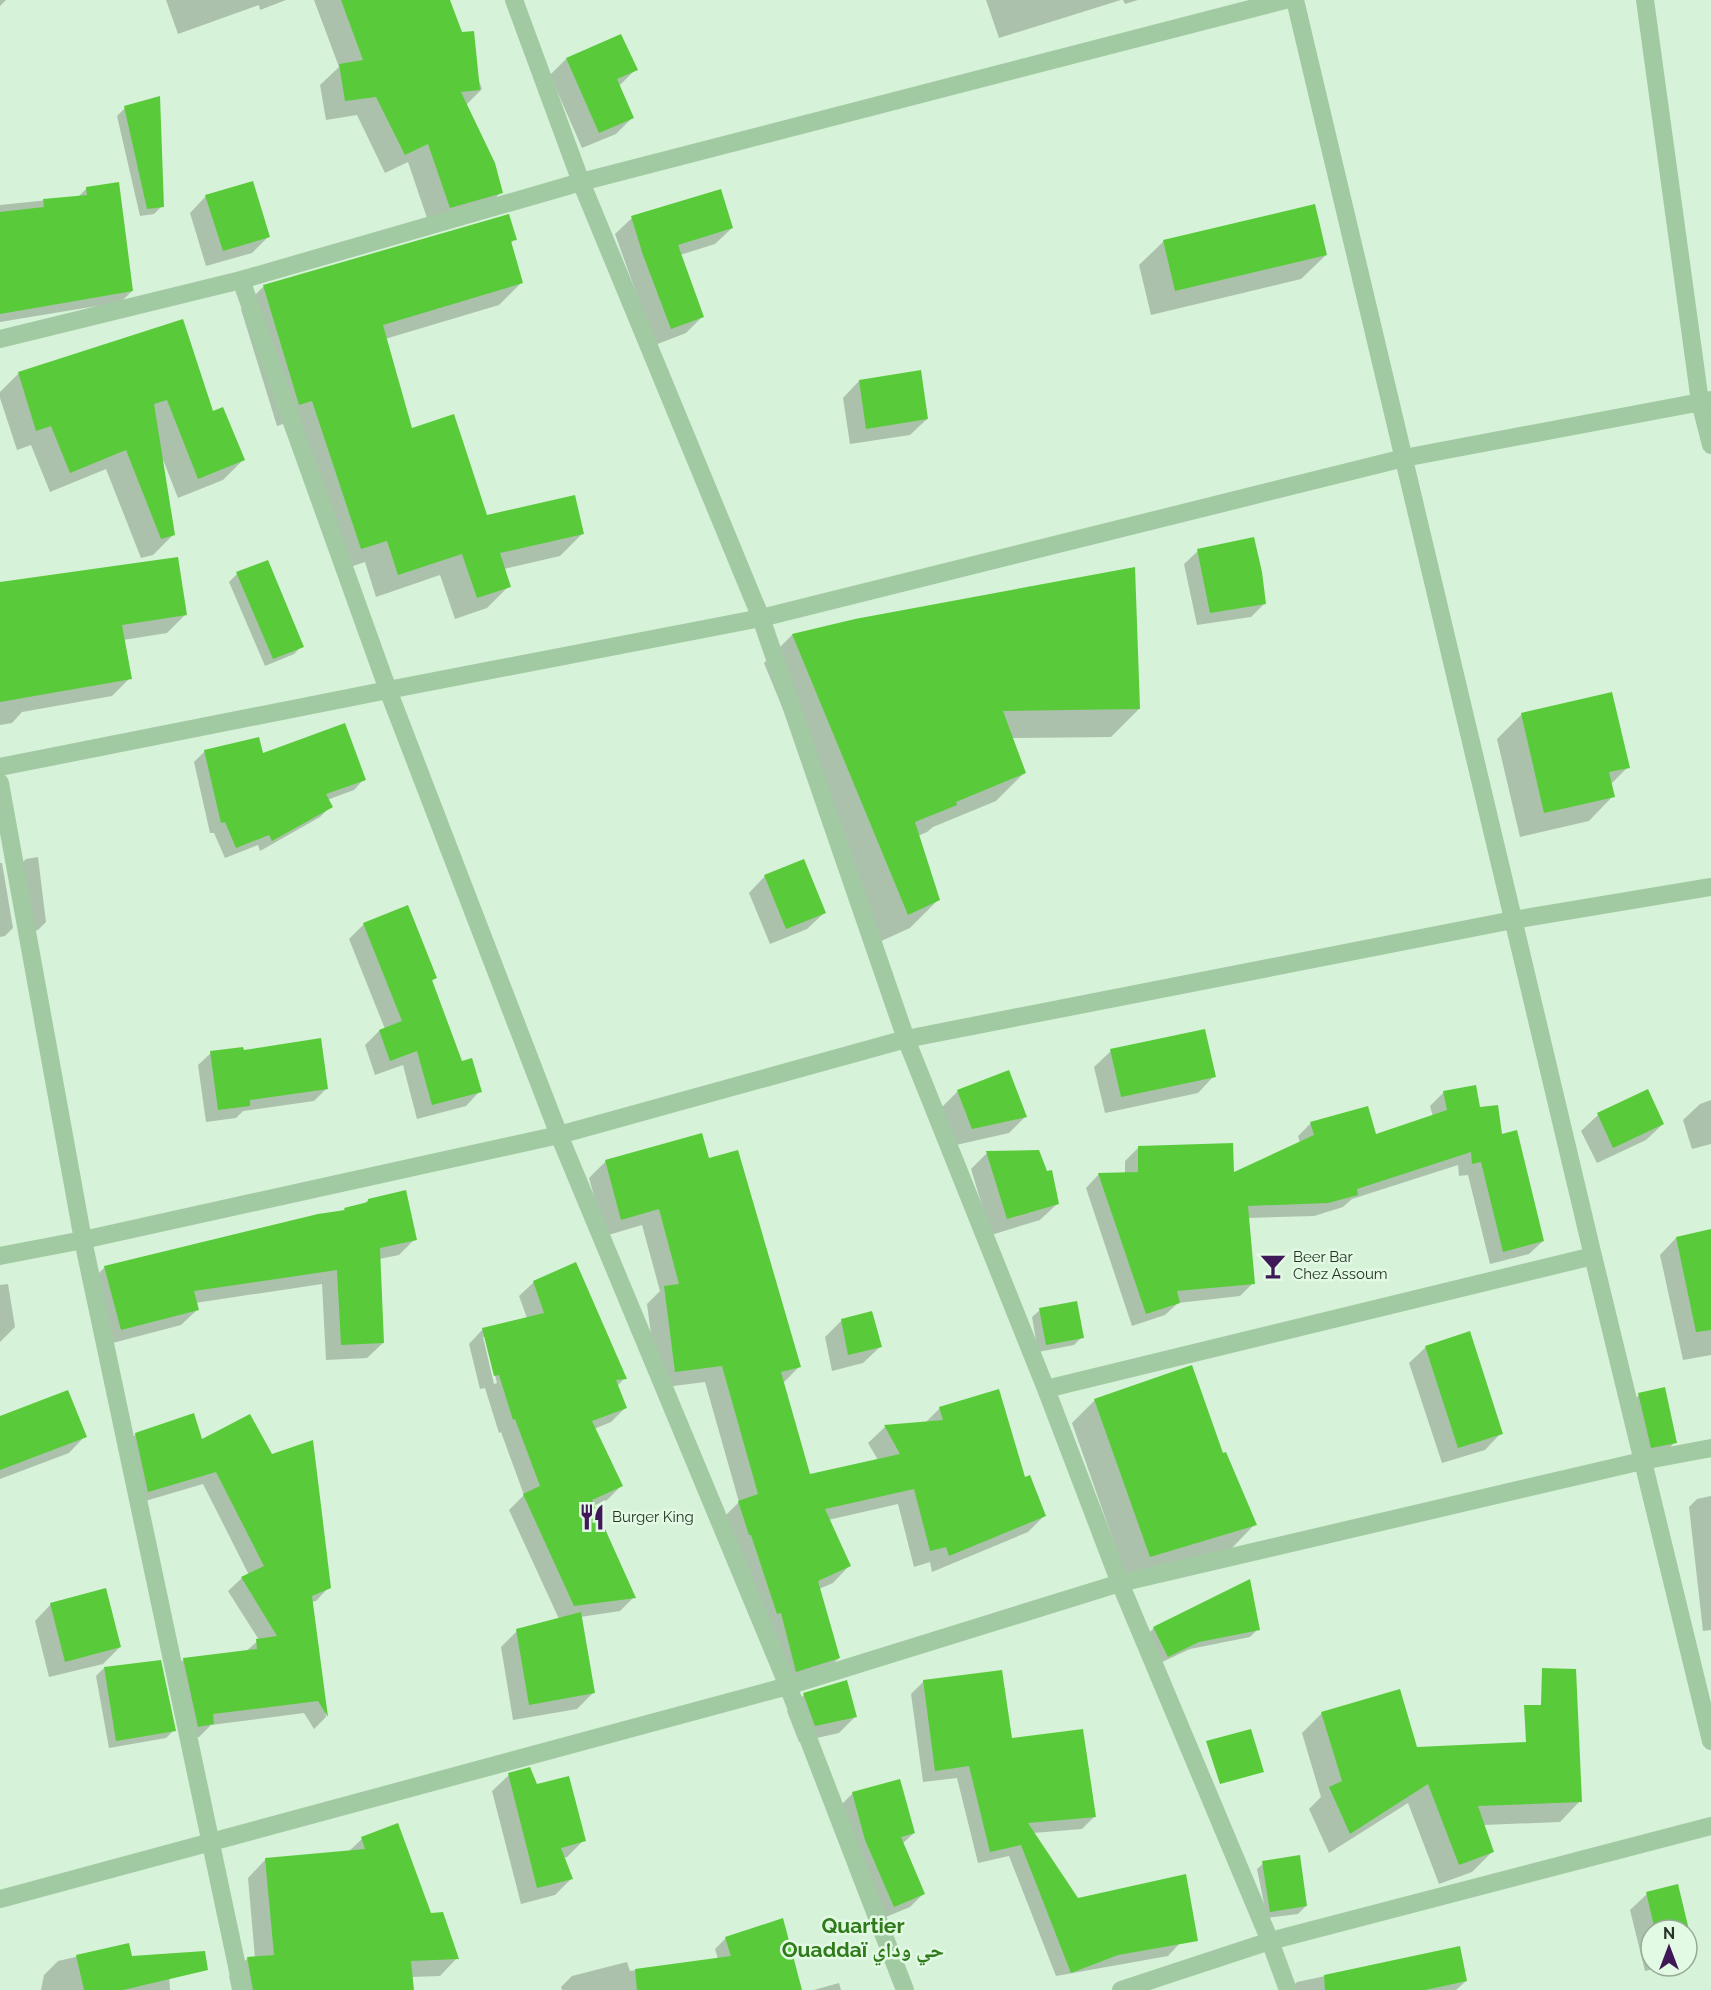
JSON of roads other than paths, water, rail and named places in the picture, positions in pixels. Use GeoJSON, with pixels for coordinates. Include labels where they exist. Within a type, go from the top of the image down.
{"type":"FeatureCollection","features":[{"type":"Feature","properties":{"kind":"street"},"geometry":{"type":"LineString","coordinates":[[514,0],[581,182],[761,618],[906,1039],[1046,1389],[1120,1583],[1270,1941],[1288,1990]]}},
{"type":"Feature","properties":{"kind":"street"},"geometry":{"type":"LineString","coordinates":[[0,339],[241,280],[581,182],[1285,0]]}},
{"type":"Feature","properties":{"kind":"street"},"geometry":{"type":"LineString","coordinates":[[1295,0],[1642,1461],[1711,1740]]}},
{"type":"Feature","properties":{"kind":"street"},"geometry":{"type":"LineString","coordinates":[[1645,0],[1711,445]]}},
{"type":"Feature","properties":{"kind":"street"},"geometry":{"type":"LineString","coordinates":[[241,280],[388,690],[559,1135],[788,1686],[905,1990]]}},
{"type":"Feature","properties":{"kind":"street"},"geometry":{"type":"LineString","coordinates":[[0,767],[761,618],[1404,458],[1706,401]]}},
{"type":"Feature","properties":{"kind":"street"},"geometry":{"type":"LineString","coordinates":[[0,783],[83,1240],[242,1990]]}},
{"type":"Feature","properties":{"kind":"street"},"geometry":{"type":"LineString","coordinates":[[0,1256],[83,1240],[559,1135],[906,1039],[1513,920],[1711,886]]}},
{"type":"Feature","properties":{"kind":"street"},"geometry":{"type":"LineString","coordinates":[[1046,1389],[1593,1256]]}},
{"type":"Feature","properties":{"kind":"street"},"geometry":{"type":"LineString","coordinates":[[0,1899],[788,1686],[1120,1583],[1642,1461],[1711,1448]]}},
{"type":"Feature","properties":{"kind":"street"},"geometry":{"type":"LineString","coordinates":[[1121,1990],[1270,1941],[1711,1826]]}},
{"type":"Feature","properties":{"kind":"place","name":"Beer Bar Chez Assoum"},"geometry":{"type":"Point","coordinates":[1273,1266]}},
{"type":"Feature","properties":{"kind":"place","name":"Burger King"},"geometry":{"type":"Point","coordinates":[592,1517]}},
{"type":"Feature","properties":{"kind":"district","name":"Quartier Ouaddaï حي وداي"},"geometry":{"type":"Point","coordinates":[863,1937]}}]}
